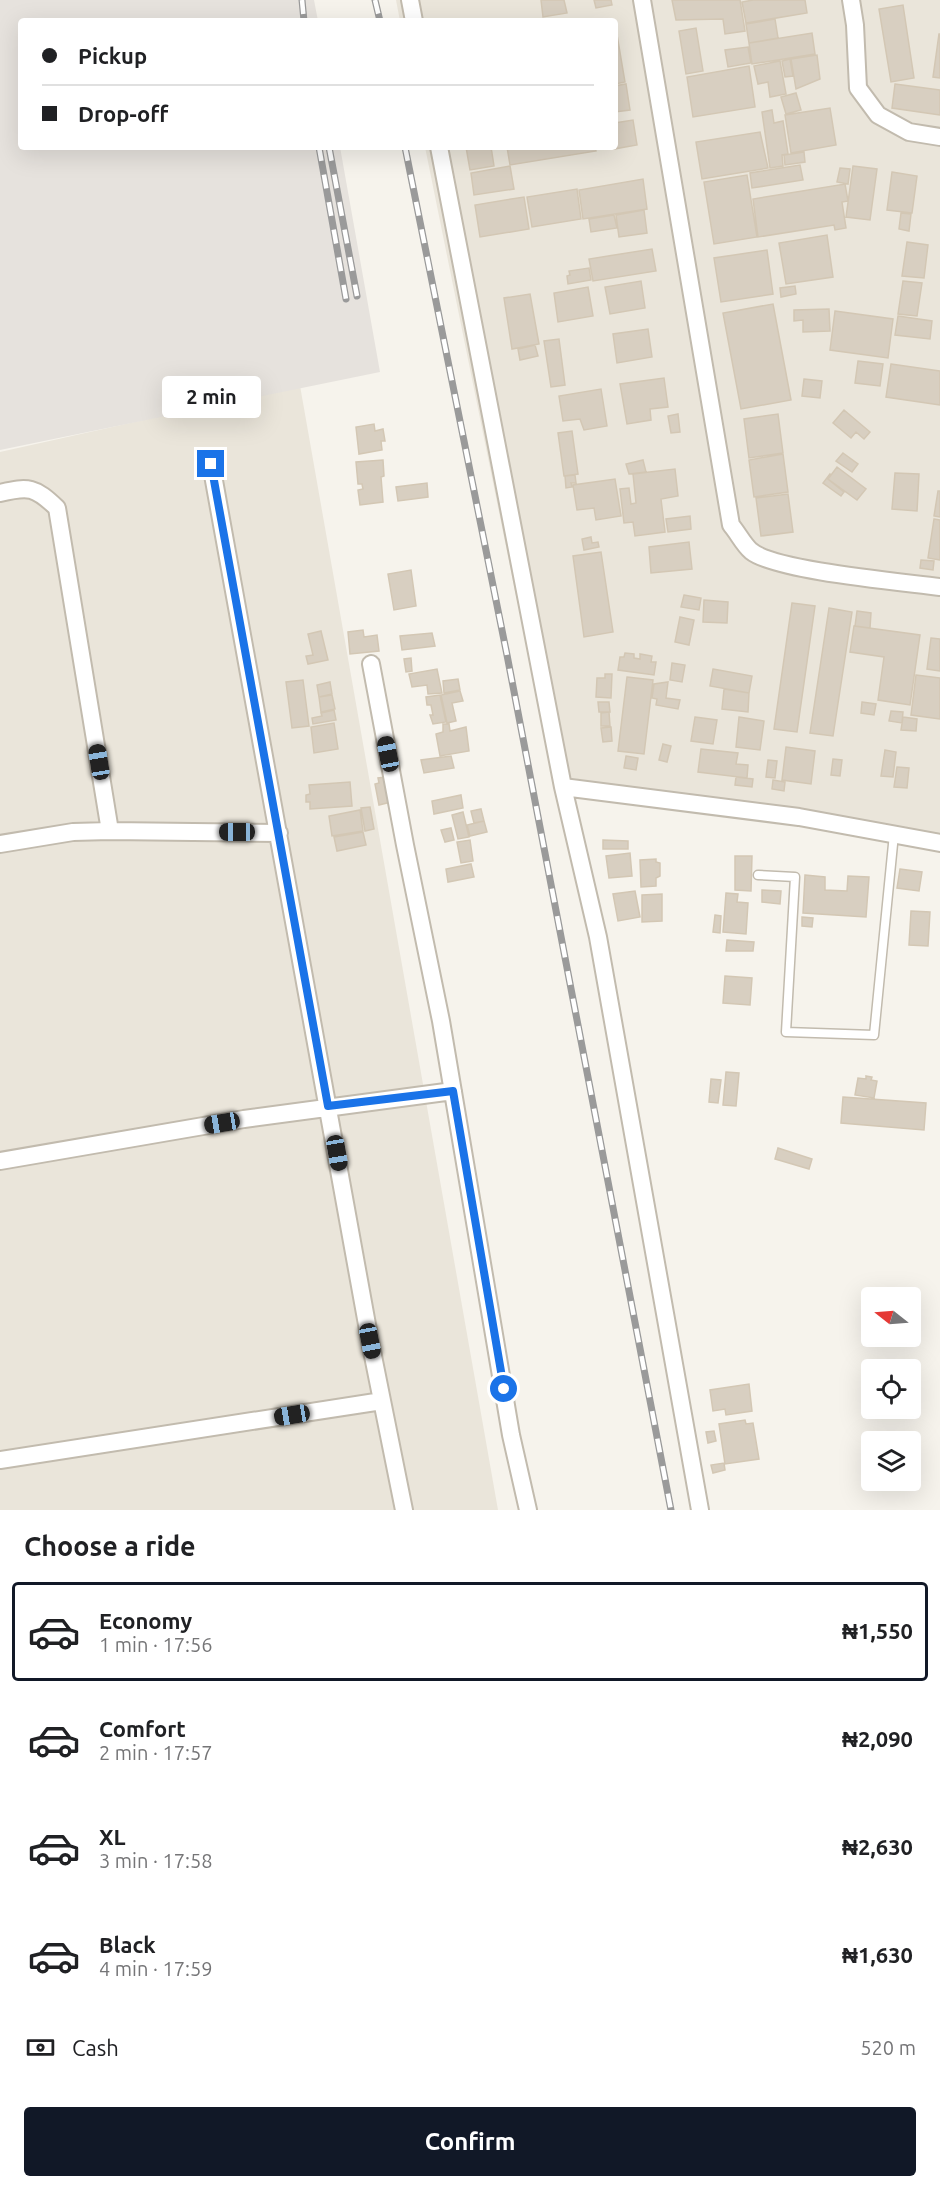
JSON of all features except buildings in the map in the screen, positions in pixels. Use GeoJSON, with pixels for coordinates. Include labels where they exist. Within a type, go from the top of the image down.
{"type":"FeatureCollection","features":[{"type":"Feature","properties":{"kind":"street"},"geometry":{"type":"LineString","coordinates":[[410,0],[413,18]]}},
{"type":"Feature","properties":{"kind":"street"},"geometry":{"type":"LineString","coordinates":[[642,0],[731,525],[752,552],[773,561],[830,573],[940,587]]}},
{"type":"Feature","properties":{"kind":"street"},"geometry":{"type":"LineString","coordinates":[[851,0],[855,25],[858,88],[878,115],[909,132],[940,137]]}},
{"type":"Feature","properties":{"kind":"street"},"geometry":{"type":"LineString","coordinates":[[440,150],[563,787],[598,937],[699,1510]]}},
{"type":"Feature","properties":{"kind":"street"},"geometry":{"type":"LineString","coordinates":[[211,464],[382,1401],[404,1510]]}},
{"type":"Feature","properties":{"kind":"street"},"geometry":{"type":"LineString","coordinates":[[0,493],[28,488],[45,496],[57,508],[110,831]]}},
{"type":"Feature","properties":{"kind":"street"},"geometry":{"type":"LineString","coordinates":[[371,664],[441,1021],[512,1435],[528,1510]]}},
{"type":"Feature","properties":{"kind":"street"},"geometry":{"type":"LineString","coordinates":[[563,787],[799,817],[940,843]]}},
{"type":"Feature","properties":{"kind":"street"},"geometry":{"type":"LineString","coordinates":[[0,844],[73,832],[279,833]]}},
{"type":"Feature","properties":{"kind":"street"},"geometry":{"type":"LineString","coordinates":[[0,1161],[328,1106],[453,1091]]}},
{"type":"Feature","properties":{"kind":"street"},"geometry":{"type":"LineString","coordinates":[[0,1460],[382,1401]]}},
{"type":"Feature","properties":{"kind":"lane"},"geometry":{"type":"LineString","coordinates":[[758,875],[795,877],[786,1032],[874,1035],[894,834]]}},
{"type":"Feature","properties":{"kind":"shaded area"},"geometry":{"type":"Polygon","coordinates":[[[0,0],[314,0],[317,18],[18,18],[18,150],[341,150],[380,372],[0,450],[0,0]]]}},
{"type":"Feature","properties":{"kind":"shaded area"},"geometry":{"type":"Polygon","coordinates":[[[396,0],[940,0],[940,835],[558,776],[516,596],[426,150],[618,150],[618,18],[399,18],[396,0]]]}},
{"type":"Feature","properties":{"kind":"shaded area"},"geometry":{"type":"Polygon","coordinates":[[[299,380],[498,1510],[0,1510],[0,452],[202,407],[299,380]]]}},
{"type":"Feature","properties":{"kind":"railway"},"geometry":{"type":"LineString","coordinates":[[302,0],[304,18]]}},
{"type":"Feature","properties":{"kind":"railway"},"geometry":{"type":"LineString","coordinates":[[375,0],[379,18]]}},
{"type":"Feature","properties":{"kind":"railway"},"geometry":{"type":"LineString","coordinates":[[320,150],[346,299]]}},
{"type":"Feature","properties":{"kind":"railway"},"geometry":{"type":"LineString","coordinates":[[330,150],[357,296]]}},
{"type":"Feature","properties":{"kind":"railway"},"geometry":{"type":"LineString","coordinates":[[406,150],[507,655],[671,1510]]}},
{"type":"Feature","properties":{"kind":"route"},"geometry":{"type":"LineString","coordinates":[[211,464],[328,1106],[453,1091],[504,1389]]}}]}
